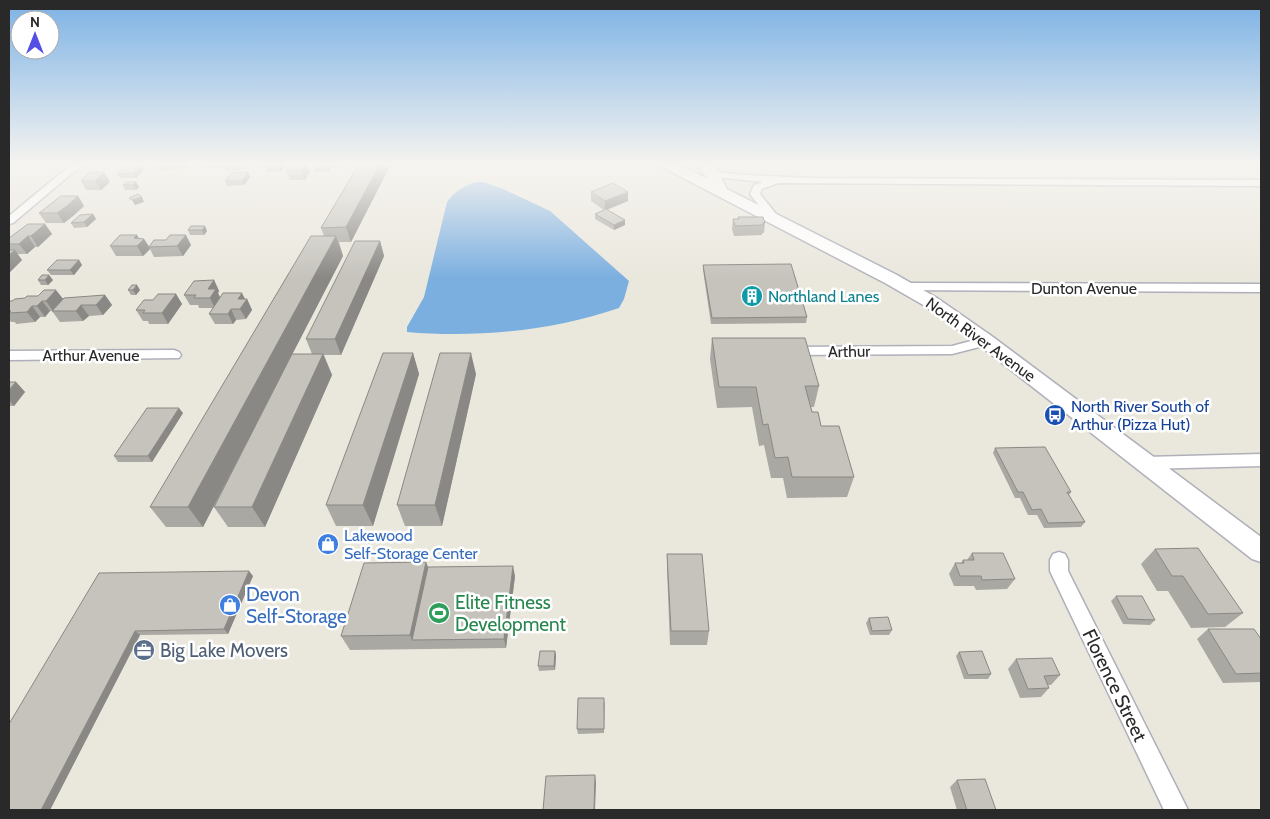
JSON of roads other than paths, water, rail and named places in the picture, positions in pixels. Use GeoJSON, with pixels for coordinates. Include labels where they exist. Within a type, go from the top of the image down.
{"type":"FeatureCollection","features":[{"type":"Feature","properties":{"kind":"main road","name":"North River Avenue"},"geometry":{"type":"LineString","coordinates":[[743,202],[906,287],[986,340],[1261,551]]}},
{"type":"Feature","properties":{"kind":"street"},"geometry":{"type":"LineString","coordinates":[[9,221],[32,202]]}},
{"type":"Feature","properties":{"kind":"street"},"geometry":{"type":"LineString","coordinates":[[761,202],[775,219]]}},
{"type":"Feature","properties":{"kind":"street","name":"Dunton Avenue"},"geometry":{"type":"LineString","coordinates":[[906,287],[1261,288]]}},
{"type":"Feature","properties":{"kind":"street","name":"Arthur"},"geometry":{"type":"LineString","coordinates":[[775,352],[952,350],[986,340]]}},
{"type":"Feature","properties":{"kind":"street","name":"Arthur Avenue"},"geometry":{"type":"LineString","coordinates":[[9,356],[174,355]]}},
{"type":"Feature","properties":{"kind":"street"},"geometry":{"type":"LineString","coordinates":[[1146,463],[1261,460]]}},
{"type":"Feature","properties":{"kind":"street","name":"Florence Street"},"geometry":{"type":"LineString","coordinates":[[1059,560],[1059,571],[1176,810]]}},
{"type":"Feature","properties":{"kind":"water"},"geometry":{"type":"Polygon","coordinates":[[[447,202],[531,202],[550,211],[629,281],[624,299],[619,308],[567,322],[514,331],[460,334],[407,332],[407,327],[424,297],[447,202]]]}},
{"type":"Feature","properties":{"kind":"place","name":"Northland Lanes"},"geometry":{"type":"Point","coordinates":[752,296]}},
{"type":"Feature","properties":{"kind":"place","name":"North River South of Arthur (Pizza Hut)"},"geometry":{"type":"Point","coordinates":[1055,415]}},
{"type":"Feature","properties":{"kind":"place","name":"Lakewood Self-Storage Center"},"geometry":{"type":"Point","coordinates":[328,544]}},
{"type":"Feature","properties":{"kind":"place","name":"Devon Self-Storage"},"geometry":{"type":"Point","coordinates":[230,605]}},
{"type":"Feature","properties":{"kind":"place","name":"Elite Fitness Development"},"geometry":{"type":"Point","coordinates":[439,613]}},
{"type":"Feature","properties":{"kind":"place","name":"Big Lake Movers"},"geometry":{"type":"Point","coordinates":[144,650]}}]}
